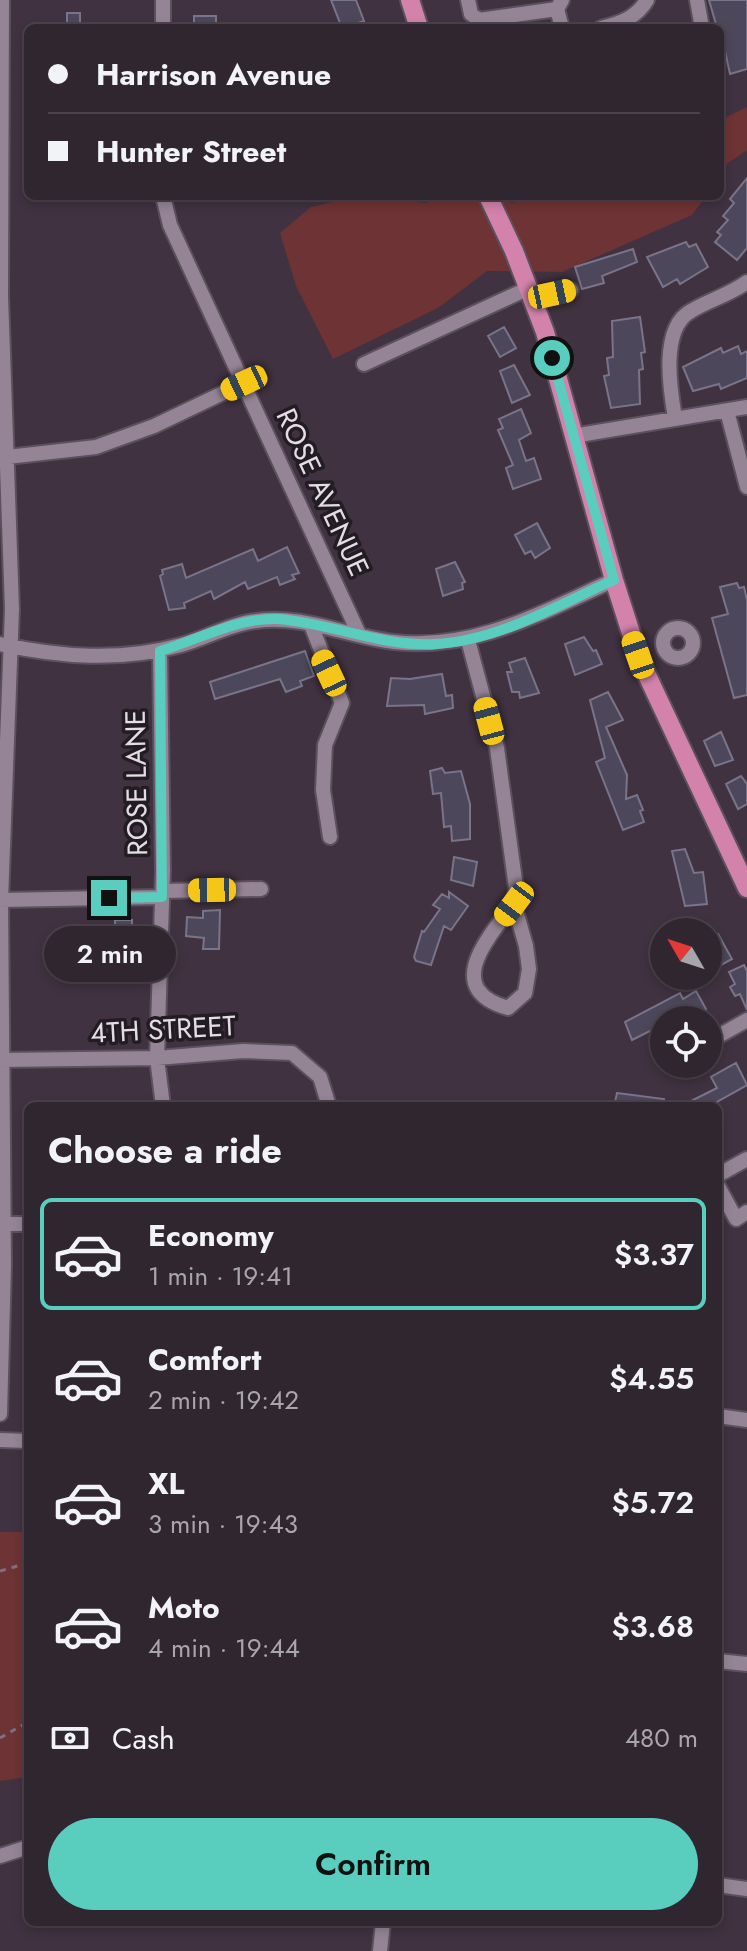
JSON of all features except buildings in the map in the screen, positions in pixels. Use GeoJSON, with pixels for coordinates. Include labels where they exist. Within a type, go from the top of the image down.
{"type":"FeatureCollection","features":[{"type":"Feature","properties":{"kind":"main road"},"geometry":{"type":"LineString","coordinates":[[410,0],[418,24]]}},
{"type":"Feature","properties":{"kind":"main road"},"geometry":{"type":"LineString","coordinates":[[490,200],[531,293],[638,655],[747,888]]}},
{"type":"Feature","properties":{"kind":"street"},"geometry":{"type":"LineString","coordinates":[[0,1414],[1,900],[7,457],[1,296],[2,0]]}},
{"type":"Feature","properties":{"kind":"street"},"geometry":{"type":"LineString","coordinates":[[163,0],[163,24]]}},
{"type":"Feature","properties":{"kind":"street"},"geometry":{"type":"LineString","coordinates":[[468,0],[471,14],[479,20],[560,4],[562,24]]}},
{"type":"Feature","properties":{"kind":"street"},"geometry":{"type":"LineString","coordinates":[[619,24],[638,13],[647,0]]}},
{"type":"Feature","properties":{"kind":"street"},"geometry":{"type":"LineString","coordinates":[[697,0],[701,24]]}},
{"type":"Feature","properties":{"kind":"street","name":"ROSE AVENUE"},"geometry":{"type":"LineString","coordinates":[[164,200],[170,225],[359,634]]}},
{"type":"Feature","properties":{"kind":"street"},"geometry":{"type":"LineString","coordinates":[[675,418],[670,385],[676,328],[687,312],[730,294],[747,282]]}},
{"type":"Feature","properties":{"kind":"street"},"geometry":{"type":"LineString","coordinates":[[364,364],[531,293],[571,290]]}},
{"type":"Feature","properties":{"kind":"street"},"geometry":{"type":"LineString","coordinates":[[7,457],[96,447],[154,426],[244,383]]}},
{"type":"Feature","properties":{"kind":"street"},"geometry":{"type":"LineString","coordinates":[[573,436],[747,407]]}},
{"type":"Feature","properties":{"kind":"street"},"geometry":{"type":"LineString","coordinates":[[727,411],[747,487]]}},
{"type":"Feature","properties":{"kind":"street"},"geometry":{"type":"LineString","coordinates":[[5,645],[89,656],[124,657],[160,651],[256,621],[276,619],[392,642],[436,644],[494,633],[614,580]]}},
{"type":"Feature","properties":{"kind":"street"},"geometry":{"type":"LineString","coordinates":[[311,625],[342,703],[325,745],[323,790],[330,837]]}},
{"type":"Feature","properties":{"kind":"street"},"geometry":{"type":"LineString","coordinates":[[468,640],[497,748],[516,888],[514,904],[529,969],[525,993],[508,1008],[496,1005],[479,991],[473,968],[489,936],[514,904]]}},
{"type":"Feature","properties":{"kind":"street"},"geometry":{"type":"LineString","coordinates":[[638,655],[664,646]]}},
{"type":"Feature","properties":{"kind":"street","name":"ROSE LANE"},"geometry":{"type":"LineString","coordinates":[[160,651],[162,894],[157,1058],[162,1102]]}},
{"type":"Feature","properties":{"kind":"street"},"geometry":{"type":"LineString","coordinates":[[1,900],[261,889]]}},
{"type":"Feature","properties":{"kind":"street"},"geometry":{"type":"LineString","coordinates":[[722,1034],[747,1020]]}},
{"type":"Feature","properties":{"kind":"street","name":"4TH STREET"},"geometry":{"type":"LineString","coordinates":[[1,1060],[157,1058],[272,1051],[292,1053],[320,1077],[328,1102]]}},
{"type":"Feature","properties":{"kind":"street"},"geometry":{"type":"LineString","coordinates":[[722,1173],[747,1159]]}},
{"type":"Feature","properties":{"kind":"street"},"geometry":{"type":"LineString","coordinates":[[722,1193],[736,1219],[747,1212]]}},
{"type":"Feature","properties":{"kind":"street"},"geometry":{"type":"LineString","coordinates":[[2,1224],[24,1224]]}},
{"type":"Feature","properties":{"kind":"street"},"geometry":{"type":"LineString","coordinates":[[722,1417],[747,1420]]}},
{"type":"Feature","properties":{"kind":"street"},"geometry":{"type":"LineString","coordinates":[[0,1440],[24,1441]]}},
{"type":"Feature","properties":{"kind":"street"},"geometry":{"type":"LineString","coordinates":[[722,1661],[747,1664]]}},
{"type":"Feature","properties":{"kind":"street"},"geometry":{"type":"LineString","coordinates":[[0,1856],[24,1848]]}},
{"type":"Feature","properties":{"kind":"street"},"geometry":{"type":"LineString","coordinates":[[722,1886],[747,1889]]}},
{"type":"Feature","properties":{"kind":"street"},"geometry":{"type":"LineString","coordinates":[[380,1951],[383,1926]]}},
{"type":"Feature","properties":{"kind":"path"},"geometry":{"type":"LineString","coordinates":[[0,1571],[24,1564]]}},
{"type":"Feature","properties":{"kind":"path"},"geometry":{"type":"LineString","coordinates":[[0,1738],[24,1724]]}},
{"type":"Feature","properties":{"kind":"shaded area"},"geometry":{"type":"Polygon","coordinates":[[[747,107],[747,150],[724,169],[724,118],[747,107]]]}},
{"type":"Feature","properties":{"kind":"shaded area"},"geometry":{"type":"Polygon","coordinates":[[[341,200],[425,203],[440,200],[505,200],[511,203],[528,200],[703,200],[692,215],[562,272],[487,271],[438,308],[333,359],[296,286],[280,233],[311,207],[341,200]]]}},
{"type":"Feature","properties":{"kind":"shaded area"},"geometry":{"type":"Polygon","coordinates":[[[0,1532],[24,1532],[24,1778],[0,1781],[0,1532]]]}},
{"type":"Feature","properties":{"kind":"route"},"geometry":{"type":"LineString","coordinates":[[109,898],[162,897],[160,651],[238,624],[276,619],[392,642],[436,644],[468,640],[494,633],[614,580],[552,358]]}}]}
